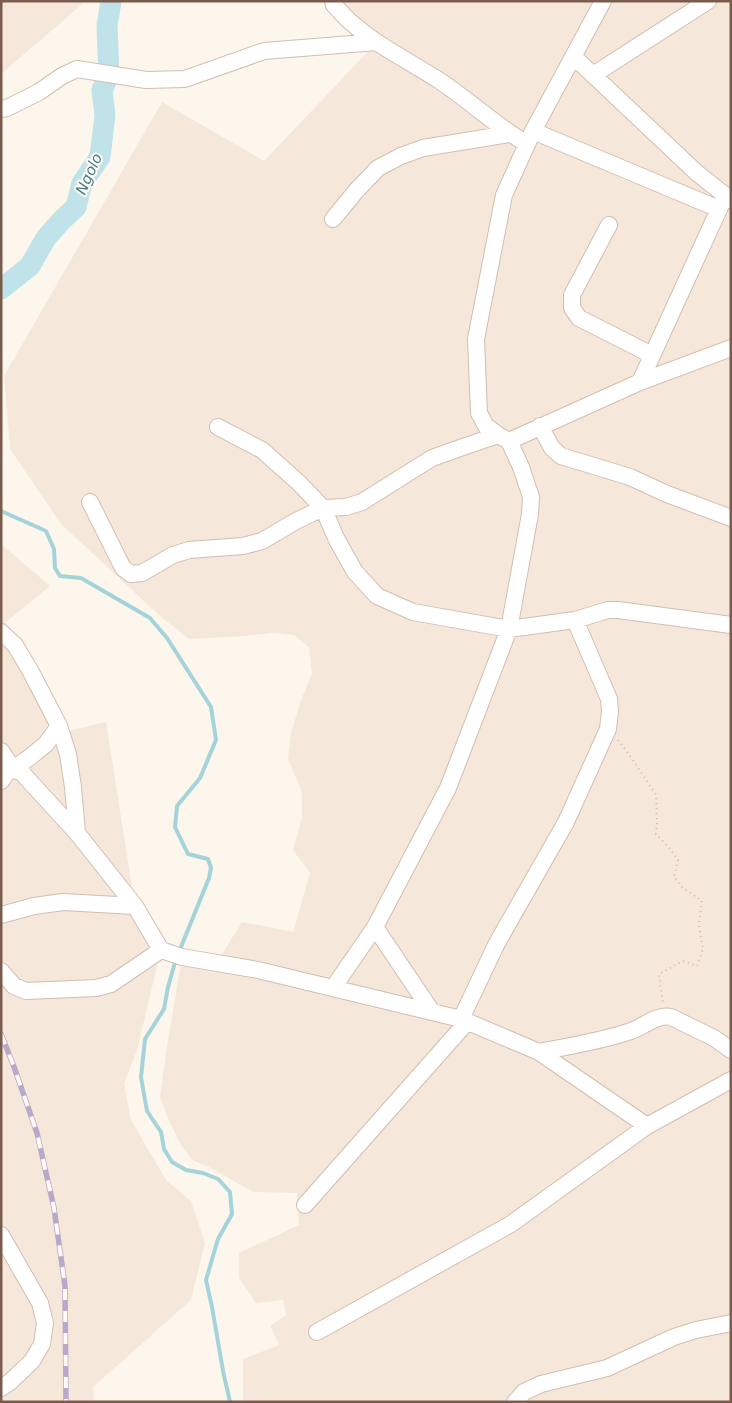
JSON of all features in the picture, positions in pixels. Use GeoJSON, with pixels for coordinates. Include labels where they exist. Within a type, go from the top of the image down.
{"type":"FeatureCollection","features":[{"type":"Feature","properties":{"kind":"street"},"geometry":{"type":"LineString","coordinates":[[333,1],[334,5],[353,24],[377,42],[440,81],[509,134]]}},
{"type":"Feature","properties":{"kind":"street"},"geometry":{"type":"LineString","coordinates":[[333,988],[375,927],[448,788],[509,629],[530,514],[531,497],[521,467],[504,438],[486,426],[479,413],[476,339],[504,195],[530,138],[603,1]]}},
{"type":"Feature","properties":{"kind":"street"},"geometry":{"type":"LineString","coordinates":[[593,74],[708,1]]}},
{"type":"Feature","properties":{"kind":"street"},"geometry":{"type":"LineString","coordinates":[[1,109],[7,108],[39,92],[77,68],[146,80],[185,79],[264,51],[377,42]]}},
{"type":"Feature","properties":{"kind":"street"},"geometry":{"type":"LineString","coordinates":[[574,56],[725,201]]}},
{"type":"Feature","properties":{"kind":"street"},"geometry":{"type":"LineString","coordinates":[[333,219],[378,168],[401,156],[423,148],[509,134],[530,138],[725,201]]}},
{"type":"Feature","properties":{"kind":"street"},"geometry":{"type":"LineString","coordinates":[[640,382],[725,201]]}},
{"type":"Feature","properties":{"kind":"street"},"geometry":{"type":"LineString","coordinates":[[609,225],[572,295],[572,308],[579,318],[652,355]]}},
{"type":"Feature","properties":{"kind":"street"},"geometry":{"type":"LineString","coordinates":[[90,502],[123,568],[132,574],[142,573],[173,555],[189,550],[243,546],[262,541],[323,508],[346,507],[362,502],[432,458],[460,448],[504,438],[540,426],[640,382],[731,348]]}},
{"type":"Feature","properties":{"kind":"street"},"geometry":{"type":"LineString","coordinates":[[540,426],[552,448],[561,456],[630,477],[666,494],[731,518]]}},
{"type":"Feature","properties":{"kind":"street"},"geometry":{"type":"LineString","coordinates":[[218,427],[262,450],[299,483],[323,508],[354,572],[377,596],[413,612],[509,629],[575,620],[608,610],[731,625]]}},
{"type":"Feature","properties":{"kind":"street"},"geometry":{"type":"LineString","coordinates":[[305,1204],[464,1020],[497,944],[566,822],[608,730],[610,711],[609,699],[575,620]]}},
{"type":"Feature","properties":{"kind":"street"},"geometry":{"type":"LineString","coordinates":[[1,632],[15,645],[58,726],[68,754],[77,833]]}},
{"type":"Feature","properties":{"kind":"street"},"geometry":{"type":"LineString","coordinates":[[5,774],[30,758],[46,744],[58,726]]}},
{"type":"Feature","properties":{"kind":"street"},"geometry":{"type":"LineString","coordinates":[[1,751],[5,774]]}},
{"type":"Feature","properties":{"kind":"street"},"geometry":{"type":"LineString","coordinates":[[5,774],[22,773],[77,833],[136,906],[170,953]]}},
{"type":"Feature","properties":{"kind":"street"},"geometry":{"type":"LineString","coordinates":[[1,916],[34,906],[62,902],[136,906]]}},
{"type":"Feature","properties":{"kind":"street"},"geometry":{"type":"LineString","coordinates":[[375,927],[432,1012]]}},
{"type":"Feature","properties":{"kind":"street"},"geometry":{"type":"LineString","coordinates":[[1,971],[14,986],[26,991],[96,988],[111,984],[170,953],[258,970],[464,1020],[539,1052],[647,1126]]}},
{"type":"Feature","properties":{"kind":"street"},"geometry":{"type":"LineString","coordinates":[[539,1052],[610,1038],[665,1016],[671,1016],[714,1038],[731,1050]]}},
{"type":"Feature","properties":{"kind":"street"},"geometry":{"type":"LineString","coordinates":[[317,1332],[511,1224],[647,1126],[731,1080]]}},
{"type":"Feature","properties":{"kind":"street"},"geometry":{"type":"LineString","coordinates":[[1,1236],[40,1303],[45,1323],[42,1344],[32,1361],[1,1388]]}},
{"type":"Feature","properties":{"kind":"street"},"geometry":{"type":"LineString","coordinates":[[515,1402],[524,1392],[541,1384],[607,1368],[674,1337],[731,1322]]}},
{"type":"Feature","properties":{"kind":"path"},"geometry":{"type":"LineString","coordinates":[[608,730],[633,760],[656,796],[656,834],[678,860],[674,877],[682,887],[702,901],[699,926],[703,949],[697,966],[683,961],[659,974],[665,1016]]}},
{"type":"Feature","properties":{"kind":"shaded area"},"geometry":{"type":"Polygon","coordinates":[[[1,1],[86,1],[1,74],[1,1]]]}},
{"type":"Feature","properties":{"kind":"shaded area"},"geometry":{"type":"Polygon","coordinates":[[[333,1],[731,1],[731,1402],[243,1402],[243,1359],[279,1345],[270,1326],[286,1315],[283,1300],[256,1303],[239,1278],[239,1253],[299,1225],[297,1193],[253,1192],[209,1167],[192,1160],[181,1145],[160,1097],[182,957],[217,962],[242,922],[293,932],[310,873],[293,850],[302,818],[302,792],[288,759],[291,733],[312,673],[309,647],[294,635],[273,633],[189,639],[160,616],[61,524],[10,449],[4,376],[162,102],[264,161],[377,42],[333,1]]]}},
{"type":"Feature","properties":{"kind":"shaded area"},"geometry":{"type":"Polygon","coordinates":[[[1,544],[50,586],[6,622],[69,731],[106,722],[135,906],[161,950],[137,1050],[124,1084],[131,1120],[166,1180],[191,1201],[205,1243],[191,1300],[93,1387],[94,1402],[1,1402],[1,544]]]}},
{"type":"Feature","properties":{"kind":"waterway","name":"Ngolo"},"geometry":{"type":"LineString","coordinates":[[1,289],[30,266],[46,238],[76,207],[82,183],[100,157],[105,115],[102,90],[109,75],[107,26],[111,1]]}},
{"type":"Feature","properties":{"kind":"waterway"},"geometry":{"type":"LineString","coordinates":[[1,511],[46,531],[54,549],[55,568],[60,576],[81,578],[150,618],[167,638],[211,707],[216,740],[200,778],[177,806],[175,827],[188,854],[208,859],[211,868],[209,878],[179,952]]}},
{"type":"Feature","properties":{"kind":"waterway"},"geometry":{"type":"LineString","coordinates":[[176,959],[164,1009],[145,1039],[141,1077],[147,1111],[161,1132],[164,1149],[172,1162],[186,1170],[203,1173],[218,1179],[230,1192],[232,1214],[218,1239],[206,1280],[230,1402]]}},
{"type":"Feature","properties":{"kind":"railway"},"geometry":{"type":"LineString","coordinates":[[1,1034],[37,1133],[54,1208],[65,1286],[66,1402]]}}]}
